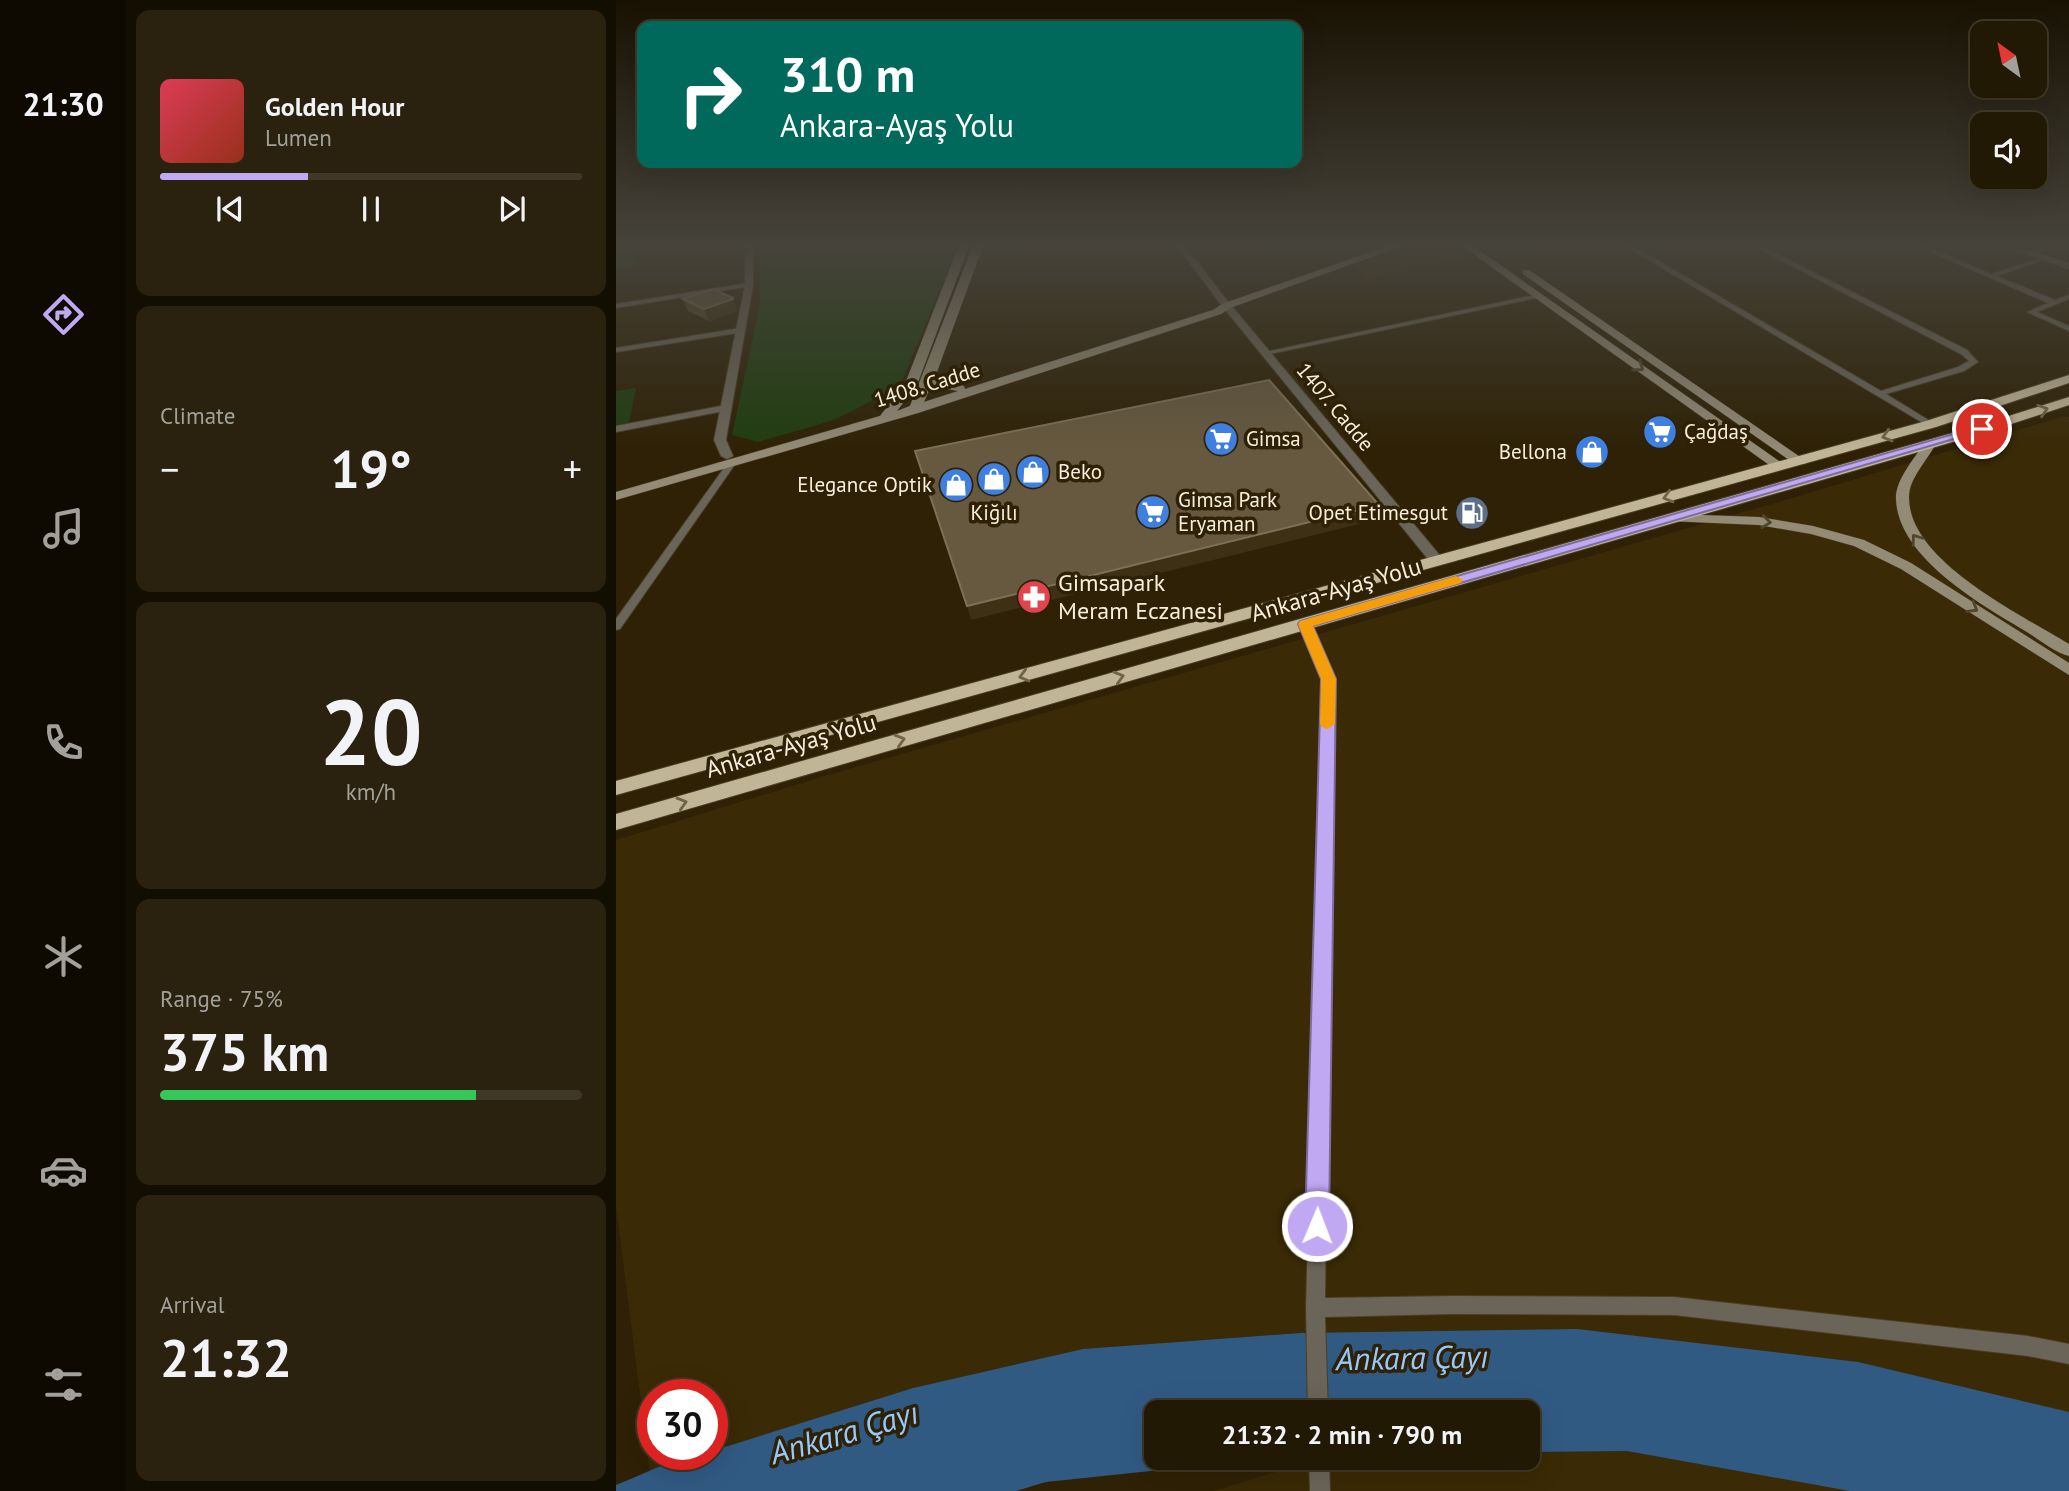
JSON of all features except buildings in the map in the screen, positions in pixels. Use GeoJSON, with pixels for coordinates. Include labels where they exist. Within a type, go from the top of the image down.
{"type":"FeatureCollection","features":[{"type":"Feature","properties":{"kind":"highway","name":"Ankara-Ayaş Yolu"},"geometry":{"type":"LineString","coordinates":[[616,788],[1800,461],[1931,424],[2069,379]]}},
{"type":"Feature","properties":{"kind":"highway","name":"Ankara-Ayaş Yolu"},"geometry":{"type":"LineString","coordinates":[[616,822],[1929,444],[2069,401]]}},
{"type":"Feature","properties":{"kind":"main road"},"geometry":{"type":"LineString","coordinates":[[888,414],[911,385],[939,313]]}},
{"type":"Feature","properties":{"kind":"main road"},"geometry":{"type":"LineString","coordinates":[[916,405],[953,313]]}},
{"type":"Feature","properties":{"kind":"main road","name":"1408. Cadde"},"geometry":{"type":"LineString","coordinates":[[916,405],[960,388],[1195,313]]}},
{"type":"Feature","properties":{"kind":"main road","name":"1408. Cadde"},"geometry":{"type":"LineString","coordinates":[[616,496],[1215,313]]}},
{"type":"Feature","properties":{"kind":"main road"},"geometry":{"type":"LineString","coordinates":[[1563,313],[1780,466]]}},
{"type":"Feature","properties":{"kind":"main road"},"geometry":{"type":"LineString","coordinates":[[1584,313],[1800,461]]}},
{"type":"Feature","properties":{"kind":"main road"},"geometry":{"type":"LineString","coordinates":[[927,382],[960,388]]}},
{"type":"Feature","properties":{"kind":"main road"},"geometry":{"type":"LineString","coordinates":[[1929,444],[1902,494],[1905,518],[1915,540],[1948,572],[2069,651]]}},
{"type":"Feature","properties":{"kind":"main road","name":"1408. Cadde"},"geometry":{"type":"LineString","coordinates":[[616,487],[729,460]]}},
{"type":"Feature","properties":{"kind":"main road"},"geometry":{"type":"LineString","coordinates":[[1673,518],[1759,521],[1813,530],[1859,542],[1906,566],[2069,670]]}},
{"type":"Feature","properties":{"kind":"street"},"geometry":{"type":"LineString","coordinates":[[616,627],[729,460],[720,440],[744,313]]}},
{"type":"Feature","properties":{"kind":"street","name":"1407. Cadde"},"geometry":{"type":"LineString","coordinates":[[1232,313],[1437,561]]}},
{"type":"Feature","properties":{"kind":"street"},"geometry":{"type":"LineString","coordinates":[[1265,353],[1459,313]]}},
{"type":"Feature","properties":{"kind":"street"},"geometry":{"type":"LineString","coordinates":[[1741,313],[1931,424]]}},
{"type":"Feature","properties":{"kind":"street"},"geometry":{"type":"LineString","coordinates":[[1879,394],[1961,369],[1973,362],[1964,352],[1887,313]]}},
{"type":"Feature","properties":{"kind":"street"},"geometry":{"type":"LineString","coordinates":[[2032,313],[2069,329]]}},
{"type":"Feature","properties":{"kind":"street"},"geometry":{"type":"LineString","coordinates":[[616,350],[741,330]]}},
{"type":"Feature","properties":{"kind":"street"},"geometry":{"type":"LineString","coordinates":[[616,429],[726,408]]}},
{"type":"Feature","properties":{"kind":"street"},"geometry":{"type":"LineString","coordinates":[[1305,624],[1328,679],[1315,1308],[1318,1400]]}},
{"type":"Feature","properties":{"kind":"street"},"geometry":{"type":"LineString","coordinates":[[1315,1308],[1451,1305],[1674,1306],[2028,1346],[2069,1354]]}},
{"type":"Feature","properties":{"kind":"street"},"geometry":{"type":"LineString","coordinates":[[1319,1470],[1320,1491]]}},
{"type":"Feature","properties":{"kind":"shaded area"},"geometry":{"type":"Polygon","coordinates":[[[2061,417],[2069,417],[2069,1491],[1214,1491],[1282,1470],[1540,1470],[1540,1400],[1493,1400],[1299,1333],[1083,1349],[913,1388],[728,1446],[728,1379],[638,1379],[616,1206],[616,840],[821,777],[1782,501],[2061,417]]]}},
{"type":"Feature","properties":{"kind":"green space"},"geometry":{"type":"Polygon","coordinates":[[[758,313],[930,313],[900,386],[836,419],[814,426],[758,442],[732,435],[758,313]]]}},
{"type":"Feature","properties":{"kind":"green space"},"geometry":{"type":"Polygon","coordinates":[[[636,388],[629,423],[616,425],[616,391],[636,388]]]}},
{"type":"Feature","properties":{"kind":"water","name":"Ankara Çayı"},"geometry":{"type":"Polygon","coordinates":[[[1577,1329],[1858,1362],[2069,1412],[2069,1491],[1850,1491],[1627,1451],[1540,1452],[1540,1400],[1144,1400],[1144,1470],[1160,1470],[1046,1482],[1016,1491],[616,1491],[616,1485],[653,1470],[728,1470],[728,1446],[913,1388],[1083,1349],[1300,1333],[1577,1329]]]}},
{"type":"Feature","properties":{"kind":"slow traffic"},"geometry":{"type":"LineString","coordinates":[[1327,724],[1328,679],[1305,624],[1456,580]]}},
{"type":"Feature","properties":{"kind":"place","name":"Çağdaş"},"geometry":{"type":"Point","coordinates":[1660,432]}},
{"type":"Feature","properties":{"kind":"place","name":"Gimsa"},"geometry":{"type":"Point","coordinates":[1221,439]}},
{"type":"Feature","properties":{"kind":"place","name":"Bellona"},"geometry":{"type":"Point","coordinates":[1592,452]}},
{"type":"Feature","properties":{"kind":"place","name":"Beko"},"geometry":{"type":"Point","coordinates":[1033,472]}},
{"type":"Feature","properties":{"kind":"place","name":"Kiğılı"},"geometry":{"type":"Point","coordinates":[994,479]}},
{"type":"Feature","properties":{"kind":"place","name":"Elegance Optik"},"geometry":{"type":"Point","coordinates":[956,485]}},
{"type":"Feature","properties":{"kind":"place","name":"Gimsa Park Eryaman"},"geometry":{"type":"Point","coordinates":[1153,512]}},
{"type":"Feature","properties":{"kind":"place","name":"Opet Etimesgut"},"geometry":{"type":"Point","coordinates":[1472,513]}},
{"type":"Feature","properties":{"kind":"place","name":"Gimsapark Meram Eczanesi"},"geometry":{"type":"Point","coordinates":[1034,597]}},
{"type":"Feature","properties":{"kind":"route"},"geometry":{"type":"LineString","coordinates":[[1317,1226],[1328,679],[1305,624],[1982,429]]}}]}
